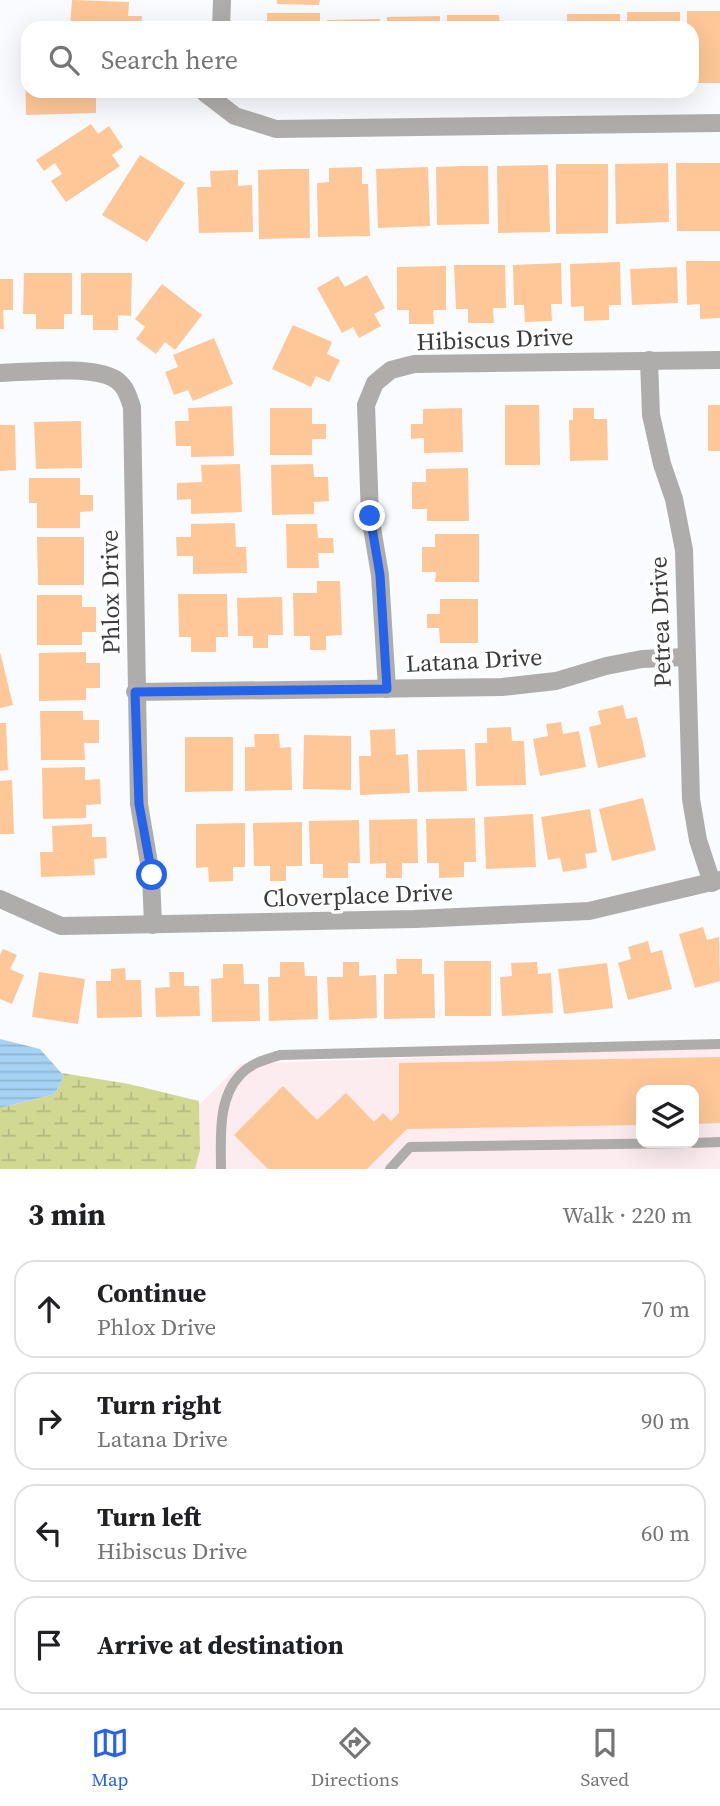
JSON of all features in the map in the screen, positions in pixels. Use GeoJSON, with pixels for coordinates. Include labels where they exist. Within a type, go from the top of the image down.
{"type":"FeatureCollection","features":[{"type":"Feature","properties":{"kind":"street"},"geometry":{"type":"LineString","coordinates":[[221,21],[222,0]]}},
{"type":"Feature","properties":{"kind":"street"},"geometry":{"type":"LineString","coordinates":[[212,98],[235,116],[276,129],[720,123]]}},
{"type":"Feature","properties":{"kind":"street","name":"Petrea Drive"},"geometry":{"type":"LineString","coordinates":[[649,360],[651,415],[662,464],[674,499],[684,550],[691,799],[698,841],[716,881]]}},
{"type":"Feature","properties":{"kind":"street","name":"Hibiscus Drive"},"geometry":{"type":"LineString","coordinates":[[387,689],[380,575],[370,516],[366,405],[375,383],[391,370],[414,364],[720,360]]}},
{"type":"Feature","properties":{"kind":"street","name":"Phlox Drive"},"geometry":{"type":"LineString","coordinates":[[0,373],[92,371],[115,379],[127,390],[132,407],[139,804],[152,875],[153,925]]}},
{"type":"Feature","properties":{"kind":"street","name":"Latana Drive"},"geometry":{"type":"LineString","coordinates":[[135,692],[502,687],[556,681],[606,666],[642,659],[686,657]]}},
{"type":"Feature","properties":{"kind":"street","name":"Cloverplace Drive"},"geometry":{"type":"LineString","coordinates":[[0,899],[61,926],[415,919],[589,911],[716,881]]}},
{"type":"Feature","properties":{"kind":"lane"},"geometry":{"type":"LineString","coordinates":[[221,1169],[221,1120],[228,1096],[240,1074],[259,1062],[280,1055],[720,1044]]}},
{"type":"Feature","properties":{"kind":"lane"},"geometry":{"type":"LineString","coordinates":[[699,1143],[720,1142]]}},
{"type":"Feature","properties":{"kind":"lane"},"geometry":{"type":"LineString","coordinates":[[390,1169],[410,1147],[636,1144]]}},
{"type":"Feature","properties":{"kind":"shaded area"},"geometry":{"type":"Polygon","coordinates":[[[720,1046],[720,1169],[195,1169],[200,1150],[199,1105],[240,1064],[720,1046]]]}},
{"type":"Feature","properties":{"kind":"green space"},"geometry":{"type":"Polygon","coordinates":[[[62,1073],[129,1084],[199,1101],[200,1150],[195,1169],[0,1169],[0,1108],[55,1094],[64,1076],[62,1073]]]}},
{"type":"Feature","properties":{"kind":"water"},"geometry":{"type":"Polygon","coordinates":[[[0,1039],[40,1049],[64,1076],[55,1094],[0,1108],[0,1039]]]}},
{"type":"Feature","properties":{"kind":"building"},"geometry":{"type":"Polygon","coordinates":[[[72,0],[129,2],[128,16],[142,16],[142,21],[70,21],[72,0]]]}},
{"type":"Feature","properties":{"kind":"building"},"geometry":{"type":"Polygon","coordinates":[[[277,0],[320,0],[319,5],[277,4],[277,0]]]}},
{"type":"Feature","properties":{"kind":"building"},"geometry":{"type":"Polygon","coordinates":[[[687,11],[720,11],[720,83],[699,83],[699,21],[687,21],[687,11]]]}},
{"type":"Feature","properties":{"kind":"building"},"geometry":{"type":"Polygon","coordinates":[[[627,12],[680,12],[680,21],[627,21],[627,12]]]}},
{"type":"Feature","properties":{"kind":"building"},"geometry":{"type":"Polygon","coordinates":[[[267,13],[320,13],[320,21],[267,21],[267,13]]]}},
{"type":"Feature","properties":{"kind":"building"},"geometry":{"type":"Polygon","coordinates":[[[567,14],[620,14],[620,21],[567,21],[567,14]]]}},
{"type":"Feature","properties":{"kind":"building"},"geometry":{"type":"Polygon","coordinates":[[[447,15],[499,15],[499,21],[447,21],[447,15]]]}},
{"type":"Feature","properties":{"kind":"building"},"geometry":{"type":"Polygon","coordinates":[[[440,16],[440,21],[387,21],[387,17],[440,16]]]}},
{"type":"Feature","properties":{"kind":"building"},"geometry":{"type":"Polygon","coordinates":[[[380,19],[380,21],[327,21],[380,19]]]}},
{"type":"Feature","properties":{"kind":"building"},"geometry":{"type":"Polygon","coordinates":[[[26,98],[96,98],[96,113],[26,115],[26,98]]]}},
{"type":"Feature","properties":{"kind":"building"},"geometry":{"type":"Polygon","coordinates":[[[91,124],[98,134],[109,126],[123,147],[112,155],[120,166],[66,202],[51,181],[62,174],[55,163],[44,171],[36,160],[91,124]]]}},
{"type":"Feature","properties":{"kind":"building"},"geometry":{"type":"Polygon","coordinates":[[[140,155],[185,183],[147,242],[102,215],[140,155]]]}},
{"type":"Feature","properties":{"kind":"building"},"geometry":{"type":"Polygon","coordinates":[[[668,163],[669,222],[616,224],[615,164],[668,163]]]}},
{"type":"Feature","properties":{"kind":"building"},"geometry":{"type":"Polygon","coordinates":[[[676,163],[720,163],[720,231],[677,231],[676,163]]]}},
{"type":"Feature","properties":{"kind":"building"},"geometry":{"type":"Polygon","coordinates":[[[556,164],[608,164],[608,233],[556,234],[556,164]]]}},
{"type":"Feature","properties":{"kind":"building"},"geometry":{"type":"Polygon","coordinates":[[[548,165],[550,232],[498,233],[497,166],[548,165]]]}},
{"type":"Feature","properties":{"kind":"building"},"geometry":{"type":"Polygon","coordinates":[[[488,166],[489,224],[437,225],[436,167],[488,166]]]}},
{"type":"Feature","properties":{"kind":"building"},"geometry":{"type":"Polygon","coordinates":[[[362,167],[362,184],[368,184],[370,236],[318,237],[317,183],[329,182],[329,168],[362,167]]]}},
{"type":"Feature","properties":{"kind":"building"},"geometry":{"type":"Polygon","coordinates":[[[428,167],[430,226],[378,228],[376,169],[428,167]]]}},
{"type":"Feature","properties":{"kind":"building"},"geometry":{"type":"Polygon","coordinates":[[[309,169],[310,238],[259,239],[258,170],[309,169]]]}},
{"type":"Feature","properties":{"kind":"building"},"geometry":{"type":"Polygon","coordinates":[[[238,170],[238,186],[252,185],[253,232],[199,233],[197,187],[211,187],[210,171],[238,170]]]}},
{"type":"Feature","properties":{"kind":"building"},"geometry":{"type":"Polygon","coordinates":[[[686,261],[720,261],[720,318],[700,319],[700,304],[687,305],[686,261]]]}},
{"type":"Feature","properties":{"kind":"building"},"geometry":{"type":"Polygon","coordinates":[[[620,262],[621,305],[609,305],[609,320],[584,321],[584,306],[571,307],[570,264],[620,262]]]}},
{"type":"Feature","properties":{"kind":"building"},"geometry":{"type":"Polygon","coordinates":[[[561,263],[562,304],[551,304],[552,321],[525,322],[524,305],[514,305],[513,265],[561,263]]]}},
{"type":"Feature","properties":{"kind":"building"},"geometry":{"type":"Polygon","coordinates":[[[454,265],[505,265],[506,308],[493,308],[494,323],[468,323],[468,309],[456,309],[454,265]]]}},
{"type":"Feature","properties":{"kind":"building"},"geometry":{"type":"Polygon","coordinates":[[[446,266],[446,310],[433,310],[434,324],[409,324],[409,310],[397,310],[397,267],[446,266]]]}},
{"type":"Feature","properties":{"kind":"building"},"geometry":{"type":"Polygon","coordinates":[[[677,267],[678,303],[632,305],[630,269],[677,267]]]}},
{"type":"Feature","properties":{"kind":"building"},"geometry":{"type":"Polygon","coordinates":[[[24,273],[72,273],[72,314],[64,314],[64,329],[36,329],[36,314],[23,314],[24,273]]]}},
{"type":"Feature","properties":{"kind":"building"},"geometry":{"type":"Polygon","coordinates":[[[81,273],[132,273],[131,316],[118,315],[118,330],[93,330],[93,315],[81,315],[81,273]]]}},
{"type":"Feature","properties":{"kind":"building"},"geometry":{"type":"Polygon","coordinates":[[[367,275],[385,308],[374,314],[381,326],[359,338],[353,327],[342,333],[317,288],[338,276],[345,287],[367,275]]]}},
{"type":"Feature","properties":{"kind":"building"},"geometry":{"type":"Polygon","coordinates":[[[0,279],[13,279],[13,310],[3,310],[4,329],[0,329],[0,279]]]}},
{"type":"Feature","properties":{"kind":"building"},"geometry":{"type":"Polygon","coordinates":[[[162,284],[202,315],[175,350],[165,342],[156,354],[136,339],[145,327],[135,319],[162,284]]]}},
{"type":"Feature","properties":{"kind":"building"},"geometry":{"type":"Polygon","coordinates":[[[293,325],[332,342],[327,354],[340,360],[329,382],[316,376],[311,387],[272,369],[293,325]]]}},
{"type":"Feature","properties":{"kind":"building"},"geometry":{"type":"Polygon","coordinates":[[[214,338],[233,384],[193,401],[188,390],[174,395],[165,372],[178,367],[173,355],[214,338]]]}},
{"type":"Feature","properties":{"kind":"building"},"geometry":{"type":"Polygon","coordinates":[[[505,405],[539,405],[540,465],[505,465],[505,405]]]}},
{"type":"Feature","properties":{"kind":"building"},"geometry":{"type":"Polygon","coordinates":[[[708,405],[720,405],[720,451],[708,451],[708,405]]]}},
{"type":"Feature","properties":{"kind":"building"},"geometry":{"type":"Polygon","coordinates":[[[232,406],[234,456],[191,457],[191,446],[176,446],[175,421],[189,421],[188,408],[232,406]]]}},
{"type":"Feature","properties":{"kind":"building"},"geometry":{"type":"Polygon","coordinates":[[[270,408],[312,408],[312,424],[326,424],[326,439],[312,439],[312,455],[270,455],[270,408]]]}},
{"type":"Feature","properties":{"kind":"building"},"geometry":{"type":"Polygon","coordinates":[[[462,408],[463,452],[424,453],[424,438],[411,439],[411,424],[423,424],[423,409],[462,408]]]}},
{"type":"Feature","properties":{"kind":"building"},"geometry":{"type":"Polygon","coordinates":[[[573,408],[594,408],[594,419],[607,419],[608,460],[570,461],[569,420],[573,420],[573,408]]]}},
{"type":"Feature","properties":{"kind":"building"},"geometry":{"type":"Polygon","coordinates":[[[81,421],[82,468],[36,469],[34,422],[81,421]]]}},
{"type":"Feature","properties":{"kind":"building"},"geometry":{"type":"Polygon","coordinates":[[[0,425],[15,425],[16,470],[0,471],[0,425]]]}},
{"type":"Feature","properties":{"kind":"building"},"geometry":{"type":"Polygon","coordinates":[[[240,464],[242,512],[191,514],[191,499],[177,500],[177,483],[202,482],[201,465],[240,464]]]}},
{"type":"Feature","properties":{"kind":"building"},"geometry":{"type":"Polygon","coordinates":[[[313,464],[314,477],[328,477],[329,501],[314,502],[314,514],[272,515],[271,465],[313,464]]]}},
{"type":"Feature","properties":{"kind":"building"},"geometry":{"type":"Polygon","coordinates":[[[468,468],[469,521],[427,521],[427,509],[412,509],[412,482],[426,482],[426,469],[468,468]]]}},
{"type":"Feature","properties":{"kind":"building"},"geometry":{"type":"Polygon","coordinates":[[[29,478],[80,478],[80,495],[93,495],[93,511],[80,512],[80,528],[37,528],[37,503],[29,503],[29,478]]]}},
{"type":"Feature","properties":{"kind":"building"},"geometry":{"type":"Polygon","coordinates":[[[235,523],[236,547],[246,547],[247,573],[193,574],[193,556],[177,556],[176,537],[191,537],[191,524],[235,523]]]}},
{"type":"Feature","properties":{"kind":"building"},"geometry":{"type":"Polygon","coordinates":[[[286,524],[317,524],[318,538],[333,538],[334,553],[318,553],[319,568],[287,568],[286,524]]]}},
{"type":"Feature","properties":{"kind":"building"},"geometry":{"type":"Polygon","coordinates":[[[435,534],[479,534],[479,582],[435,582],[436,572],[422,572],[422,547],[435,547],[435,534]]]}},
{"type":"Feature","properties":{"kind":"building"},"geometry":{"type":"Polygon","coordinates":[[[37,537],[84,537],[84,585],[38,585],[37,537]]]}},
{"type":"Feature","properties":{"kind":"building"},"geometry":{"type":"Polygon","coordinates":[[[317,581],[340,581],[342,635],[326,636],[326,650],[310,650],[310,636],[294,636],[293,593],[317,593],[317,581]]]}},
{"type":"Feature","properties":{"kind":"building"},"geometry":{"type":"Polygon","coordinates":[[[178,594],[227,594],[228,637],[216,637],[216,652],[191,652],[191,637],[179,637],[178,594]]]}},
{"type":"Feature","properties":{"kind":"building"},"geometry":{"type":"Polygon","coordinates":[[[37,595],[82,595],[82,607],[96,607],[96,632],[82,632],[82,645],[37,645],[37,595]]]}},
{"type":"Feature","properties":{"kind":"building"},"geometry":{"type":"Polygon","coordinates":[[[282,597],[283,635],[268,635],[268,648],[253,648],[253,636],[238,636],[237,598],[282,597]]]}},
{"type":"Feature","properties":{"kind":"building"},"geometry":{"type":"Polygon","coordinates":[[[440,599],[478,599],[478,643],[440,643],[439,628],[427,628],[427,614],[440,614],[440,599]]]}},
{"type":"Feature","properties":{"kind":"building"},"geometry":{"type":"Polygon","coordinates":[[[0,652],[13,705],[0,708],[0,652]]]}},
{"type":"Feature","properties":{"kind":"building"},"geometry":{"type":"Polygon","coordinates":[[[86,652],[86,663],[100,663],[100,688],[86,688],[86,700],[39,701],[39,653],[86,652]]]}},
{"type":"Feature","properties":{"kind":"building"},"geometry":{"type":"Polygon","coordinates":[[[623,705],[626,719],[637,717],[646,757],[598,768],[589,727],[601,724],[598,711],[623,705]]]}},
{"type":"Feature","properties":{"kind":"building"},"geometry":{"type":"Polygon","coordinates":[[[40,711],[83,711],[83,720],[99,720],[99,743],[84,743],[85,760],[41,760],[40,711]]]}},
{"type":"Feature","properties":{"kind":"building"},"geometry":{"type":"Polygon","coordinates":[[[561,722],[563,734],[579,731],[586,767],[540,776],[533,739],[548,736],[546,724],[561,722]]]}},
{"type":"Feature","properties":{"kind":"building"},"geometry":{"type":"Polygon","coordinates":[[[0,723],[6,723],[8,770],[0,771],[0,723]]]}},
{"type":"Feature","properties":{"kind":"building"},"geometry":{"type":"Polygon","coordinates":[[[511,727],[512,741],[524,741],[526,785],[476,786],[475,743],[487,743],[487,728],[511,727]]]}},
{"type":"Feature","properties":{"kind":"building"},"geometry":{"type":"Polygon","coordinates":[[[395,729],[396,755],[408,754],[410,793],[360,795],[359,756],[371,756],[370,730],[395,729]]]}},
{"type":"Feature","properties":{"kind":"building"},"geometry":{"type":"Polygon","coordinates":[[[254,734],[279,734],[280,748],[291,747],[292,790],[245,791],[245,747],[255,747],[254,734]]]}},
{"type":"Feature","properties":{"kind":"building"},"geometry":{"type":"Polygon","coordinates":[[[304,735],[351,736],[351,790],[303,789],[304,735]]]}},
{"type":"Feature","properties":{"kind":"building"},"geometry":{"type":"Polygon","coordinates":[[[185,737],[233,737],[233,791],[185,792],[185,737]]]}},
{"type":"Feature","properties":{"kind":"building"},"geometry":{"type":"Polygon","coordinates":[[[465,749],[467,791],[418,792],[417,750],[465,749]]]}},
{"type":"Feature","properties":{"kind":"building"},"geometry":{"type":"Polygon","coordinates":[[[85,767],[85,780],[100,779],[101,804],[86,805],[86,818],[43,819],[42,768],[85,767]]]}},
{"type":"Feature","properties":{"kind":"building"},"geometry":{"type":"Polygon","coordinates":[[[12,780],[14,834],[0,834],[0,781],[12,780]]]}},
{"type":"Feature","properties":{"kind":"building"},"geometry":{"type":"Polygon","coordinates":[[[643,798],[656,850],[612,861],[599,809],[643,798]]]}},
{"type":"Feature","properties":{"kind":"building"},"geometry":{"type":"Polygon","coordinates":[[[590,809],[597,852],[585,854],[587,868],[563,872],[560,858],[548,860],[541,817],[590,809]]]}},
{"type":"Feature","properties":{"kind":"building"},"geometry":{"type":"Polygon","coordinates":[[[533,814],[536,867],[486,869],[484,817],[533,814]]]}},
{"type":"Feature","properties":{"kind":"building"},"geometry":{"type":"Polygon","coordinates":[[[475,818],[476,862],[464,862],[464,877],[439,878],[439,863],[427,863],[426,819],[475,818]]]}},
{"type":"Feature","properties":{"kind":"building"},"geometry":{"type":"Polygon","coordinates":[[[417,819],[418,863],[402,863],[402,878],[386,878],[386,863],[370,864],[369,820],[417,819]]]}},
{"type":"Feature","properties":{"kind":"building"},"geometry":{"type":"Polygon","coordinates":[[[359,820],[360,863],[348,863],[348,878],[323,878],[323,864],[310,864],[309,821],[359,820]]]}},
{"type":"Feature","properties":{"kind":"building"},"geometry":{"type":"Polygon","coordinates":[[[302,822],[302,866],[286,866],[286,881],[270,881],[270,866],[254,866],[253,823],[302,822]]]}},
{"type":"Feature","properties":{"kind":"building"},"geometry":{"type":"Polygon","coordinates":[[[245,823],[245,867],[233,867],[233,881],[209,882],[208,867],[196,868],[196,824],[245,823]]]}},
{"type":"Feature","properties":{"kind":"building"},"geometry":{"type":"Polygon","coordinates":[[[92,824],[92,837],[106,837],[107,858],[94,859],[95,875],[41,877],[40,852],[53,852],[52,826],[92,824]]]}},
{"type":"Feature","properties":{"kind":"building"},"geometry":{"type":"Polygon","coordinates":[[[703,927],[707,940],[719,937],[720,981],[695,988],[679,934],[703,927]]]}},
{"type":"Feature","properties":{"kind":"building"},"geometry":{"type":"Polygon","coordinates":[[[648,941],[651,953],[662,950],[672,989],[628,1000],[618,963],[631,959],[628,947],[648,941]]]}},
{"type":"Feature","properties":{"kind":"building"},"geometry":{"type":"Polygon","coordinates":[[[3,949],[17,955],[10,969],[24,975],[12,1004],[0,999],[0,955],[3,949]]]}},
{"type":"Feature","properties":{"kind":"building"},"geometry":{"type":"Polygon","coordinates":[[[396,959],[422,959],[422,974],[434,974],[435,1018],[384,1019],[384,974],[397,974],[396,959]]]}},
{"type":"Feature","properties":{"kind":"building"},"geometry":{"type":"Polygon","coordinates":[[[444,961],[491,961],[491,1016],[445,1016],[444,961]]]}},
{"type":"Feature","properties":{"kind":"building"},"geometry":{"type":"Polygon","coordinates":[[[280,962],[304,962],[305,976],[317,976],[318,1019],[269,1021],[268,977],[280,977],[280,962]]]}},
{"type":"Feature","properties":{"kind":"building"},"geometry":{"type":"Polygon","coordinates":[[[343,962],[359,962],[359,976],[376,975],[377,1018],[329,1020],[327,977],[343,977],[343,962]]]}},
{"type":"Feature","properties":{"kind":"building"},"geometry":{"type":"Polygon","coordinates":[[[537,962],[538,974],[551,973],[553,1013],[502,1016],[500,977],[512,976],[511,963],[537,962]]]}},
{"type":"Feature","properties":{"kind":"building"},"geometry":{"type":"Polygon","coordinates":[[[607,963],[613,1008],[564,1014],[558,969],[607,963]]]}},
{"type":"Feature","properties":{"kind":"building"},"geometry":{"type":"Polygon","coordinates":[[[223,964],[243,964],[244,984],[259,984],[260,1021],[212,1022],[211,979],[223,978],[223,964]]]}},
{"type":"Feature","properties":{"kind":"building"},"geometry":{"type":"Polygon","coordinates":[[[125,968],[126,980],[141,980],[142,1017],[97,1018],[96,981],[111,981],[111,969],[125,968]]]}},
{"type":"Feature","properties":{"kind":"building"},"geometry":{"type":"Polygon","coordinates":[[[39,972],[85,979],[78,1024],[32,1017],[39,972]]]}},
{"type":"Feature","properties":{"kind":"building"},"geometry":{"type":"Polygon","coordinates":[[[169,972],[184,972],[184,986],[199,986],[200,1016],[156,1017],[155,988],[170,987],[169,972]]]}},
{"type":"Feature","properties":{"kind":"building"},"geometry":{"type":"Polygon","coordinates":[[[720,1057],[720,1123],[699,1124],[699,1085],[636,1085],[636,1125],[407,1129],[367,1169],[268,1169],[234,1135],[283,1086],[317,1120],[346,1093],[374,1122],[383,1113],[391,1121],[399,1113],[399,1063],[720,1057]]]}},
{"type":"Feature","properties":{"kind":"route"},"geometry":{"type":"LineString","coordinates":[[152,875],[139,804],[135,692],[387,689],[380,575],[370,516]]}}]}
